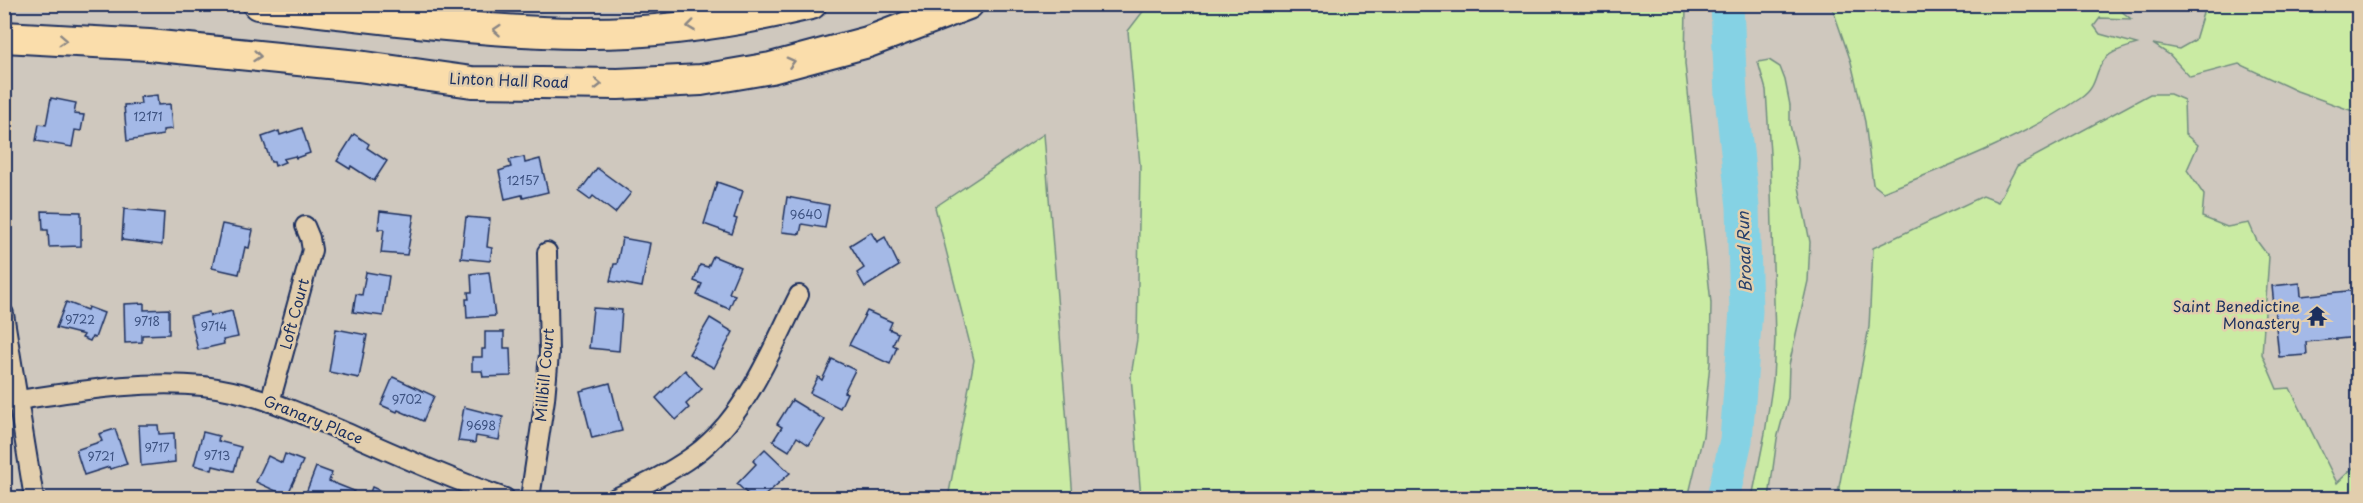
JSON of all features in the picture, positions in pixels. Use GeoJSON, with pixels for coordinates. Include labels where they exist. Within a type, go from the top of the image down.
{"type":"FeatureCollection","features":[{"type":"Feature","properties":{"kind":"main road"},"geometry":{"type":"LineString","coordinates":[[258,4],[498,30],[580,33],[645,31],[708,24],[811,4]]}},
{"type":"Feature","properties":{"kind":"main road","name":"Linton Hall Road"},"geometry":{"type":"LineString","coordinates":[[4,37],[149,45],[358,66],[472,82],[618,84],[701,80],[771,68],[868,42],[968,4]]}},
{"type":"Feature","properties":{"kind":"street","name":"Loft Court"},"geometry":{"type":"LineString","coordinates":[[270,402],[312,250],[305,226]]}},
{"type":"Feature","properties":{"kind":"street","name":"Millbill Court"},"geometry":{"type":"LineString","coordinates":[[530,498],[545,399],[549,354],[547,252]]}},
{"type":"Feature","properties":{"kind":"street"},"geometry":{"type":"LineString","coordinates":[[615,498],[648,484],[687,460],[713,439],[736,411],[756,380],[799,295]]}},
{"type":"Feature","properties":{"kind":"street"},"geometry":{"type":"LineString","coordinates":[[4,314],[11,401],[34,498]]}},
{"type":"Feature","properties":{"kind":"street","name":"Granary Place"},"geometry":{"type":"LineString","coordinates":[[11,401],[159,384],[204,386],[270,402],[455,481],[505,498]]}},
{"type":"Feature","properties":{"kind":"green space"},"geometry":{"type":"Polygon","coordinates":[[[1831,4],[1966,4],[1969,7],[1989,4],[2114,5],[2131,19],[2100,18],[2094,26],[2100,34],[2137,44],[2118,50],[2105,59],[2099,67],[2090,90],[2058,113],[1985,150],[1883,192],[1873,184],[1865,122],[1851,62],[1831,4]]]}},
{"type":"Feature","properties":{"kind":"green space"},"geometry":{"type":"Polygon","coordinates":[[[1148,5],[1686,5],[1685,64],[1711,303],[1710,363],[1703,436],[1688,498],[1141,498],[1131,376],[1137,339],[1140,165],[1128,31],[1148,5]]]}},
{"type":"Feature","properties":{"kind":"green space"},"geometry":{"type":"Polygon","coordinates":[[[2198,5],[2358,5],[2358,113],[2297,91],[2239,64],[2190,77],[2170,55],[2153,44],[2179,49],[2195,40],[2203,13],[2198,5]]]}},
{"type":"Feature","properties":{"kind":"green space"},"geometry":{"type":"Polygon","coordinates":[[[1769,60],[1780,67],[1785,80],[1790,105],[1790,125],[1798,159],[1797,177],[1810,242],[1808,281],[1789,365],[1788,398],[1777,439],[1769,498],[1752,498],[1773,380],[1775,339],[1770,154],[1766,90],[1758,62],[1769,60]]]}},
{"type":"Feature","properties":{"kind":"green space"},"geometry":{"type":"Polygon","coordinates":[[[2150,94],[2170,94],[2184,100],[2185,134],[2198,145],[2187,170],[2204,195],[2202,217],[2227,227],[2249,223],[2257,241],[2269,257],[2262,354],[2277,389],[2290,388],[2337,483],[2358,463],[2358,498],[1837,498],[1869,327],[1873,248],[1983,196],[1998,202],[2017,166],[2150,94]]]}},
{"type":"Feature","properties":{"kind":"green space"},"geometry":{"type":"Polygon","coordinates":[[[1044,134],[1073,498],[948,498],[974,360],[935,207],[1044,134]]]}},
{"type":"Feature","properties":{"kind":"building"},"geometry":{"type":"Polygon","coordinates":[[[157,95],[158,105],[170,104],[172,129],[163,130],[163,135],[127,141],[124,105],[141,104],[140,97],[157,95]]]}},
{"type":"Feature","properties":{"kind":"building"},"geometry":{"type":"Polygon","coordinates":[[[51,98],[76,103],[74,114],[84,115],[81,131],[75,130],[72,147],[36,141],[39,124],[46,125],[51,98]]]}},
{"type":"Feature","properties":{"kind":"building"},"geometry":{"type":"Polygon","coordinates":[[[302,128],[310,153],[296,158],[295,156],[283,159],[285,162],[275,166],[274,162],[271,162],[262,137],[279,131],[280,135],[302,128]]]}},
{"type":"Feature","properties":{"kind":"building"},"geometry":{"type":"Polygon","coordinates":[[[354,134],[369,144],[367,148],[387,161],[374,181],[351,166],[350,169],[337,161],[354,134]]]}},
{"type":"Feature","properties":{"kind":"building"},"geometry":{"type":"Polygon","coordinates":[[[524,157],[525,163],[540,159],[548,192],[523,198],[522,195],[505,199],[499,171],[511,167],[509,160],[524,157]]]}},
{"type":"Feature","properties":{"kind":"building"},"geometry":{"type":"Polygon","coordinates":[[[597,168],[631,193],[615,213],[593,196],[590,200],[579,192],[597,168]]]}},
{"type":"Feature","properties":{"kind":"building"},"geometry":{"type":"Polygon","coordinates":[[[717,182],[743,191],[734,218],[737,219],[732,234],[704,224],[717,182]]]}},
{"type":"Feature","properties":{"kind":"building"},"geometry":{"type":"Polygon","coordinates":[[[787,197],[829,205],[825,228],[802,224],[800,234],[782,232],[787,197]]]}},
{"type":"Feature","properties":{"kind":"building"},"geometry":{"type":"Polygon","coordinates":[[[124,209],[164,213],[162,245],[122,240],[124,209]]]}},
{"type":"Feature","properties":{"kind":"building"},"geometry":{"type":"Polygon","coordinates":[[[42,211],[81,212],[81,246],[49,247],[48,230],[43,230],[42,211]]]}},
{"type":"Feature","properties":{"kind":"building"},"geometry":{"type":"Polygon","coordinates":[[[380,211],[414,215],[407,255],[381,253],[384,229],[378,229],[380,211]]]}},
{"type":"Feature","properties":{"kind":"building"},"geometry":{"type":"Polygon","coordinates":[[[466,217],[490,219],[487,247],[492,248],[490,261],[461,258],[466,217]]]}},
{"type":"Feature","properties":{"kind":"building"},"geometry":{"type":"Polygon","coordinates":[[[222,224],[253,230],[249,248],[245,247],[239,274],[212,268],[222,224]]]}},
{"type":"Feature","properties":{"kind":"building"},"geometry":{"type":"Polygon","coordinates":[[[871,232],[877,242],[885,237],[899,266],[865,287],[857,273],[864,268],[850,245],[871,232]]]}},
{"type":"Feature","properties":{"kind":"building"},"geometry":{"type":"Polygon","coordinates":[[[622,238],[650,243],[642,287],[610,281],[614,264],[617,264],[622,238]]]}},
{"type":"Feature","properties":{"kind":"building"},"geometry":{"type":"Polygon","coordinates":[[[713,256],[740,267],[729,293],[735,295],[729,309],[697,295],[702,284],[694,281],[700,265],[708,267],[713,256]]]}},
{"type":"Feature","properties":{"kind":"building"},"geometry":{"type":"Polygon","coordinates":[[[366,272],[389,276],[383,316],[353,312],[356,294],[362,295],[366,272]]]}},
{"type":"Feature","properties":{"kind":"building"},"geometry":{"type":"Polygon","coordinates":[[[489,272],[495,316],[467,318],[466,299],[469,299],[468,292],[472,292],[471,274],[489,272]]]}},
{"type":"Feature","properties":{"kind":"building","name":"Saint Benedictine Monastery"},"geometry":{"type":"Polygon","coordinates":[[[2300,283],[2301,296],[2357,290],[2358,286],[2358,337],[2306,342],[2307,355],[2279,357],[2272,286],[2300,283]]]}},
{"type":"Feature","properties":{"kind":"building"},"geometry":{"type":"Polygon","coordinates":[[[66,302],[87,310],[88,307],[104,313],[95,338],[92,337],[90,341],[82,338],[84,335],[56,328],[66,302]]]}},
{"type":"Feature","properties":{"kind":"building"},"geometry":{"type":"Polygon","coordinates":[[[144,303],[144,310],[169,309],[169,334],[142,335],[142,342],[125,343],[124,304],[144,303]]]}},
{"type":"Feature","properties":{"kind":"building"},"geometry":{"type":"Polygon","coordinates":[[[593,308],[622,310],[619,351],[589,348],[593,308]]]}},
{"type":"Feature","properties":{"kind":"building"},"geometry":{"type":"Polygon","coordinates":[[[232,311],[238,337],[223,340],[224,344],[198,350],[190,316],[209,312],[210,316],[232,311]]]}},
{"type":"Feature","properties":{"kind":"building"},"geometry":{"type":"Polygon","coordinates":[[[867,311],[892,322],[889,329],[898,333],[893,345],[897,347],[890,364],[849,345],[867,311]]]}},
{"type":"Feature","properties":{"kind":"building"},"geometry":{"type":"Polygon","coordinates":[[[710,318],[733,332],[714,368],[689,354],[710,318]]]}},
{"type":"Feature","properties":{"kind":"building"},"geometry":{"type":"Polygon","coordinates":[[[336,329],[367,335],[359,378],[329,372],[336,329]]]}},
{"type":"Feature","properties":{"kind":"building"},"geometry":{"type":"Polygon","coordinates":[[[485,332],[504,332],[504,348],[510,348],[511,376],[483,377],[482,371],[472,371],[472,357],[482,357],[482,349],[485,349],[485,332]]]}},
{"type":"Feature","properties":{"kind":"building"},"geometry":{"type":"Polygon","coordinates":[[[832,359],[855,370],[844,392],[847,393],[840,408],[810,393],[818,377],[822,380],[832,359]]]}},
{"type":"Feature","properties":{"kind":"building"},"geometry":{"type":"Polygon","coordinates":[[[685,370],[702,389],[686,404],[689,408],[676,420],[656,398],[685,370]]]}},
{"type":"Feature","properties":{"kind":"building"},"geometry":{"type":"Polygon","coordinates":[[[393,377],[434,396],[423,421],[381,405],[393,377]]]}},
{"type":"Feature","properties":{"kind":"building"},"geometry":{"type":"Polygon","coordinates":[[[610,383],[622,431],[592,438],[580,391],[610,383]]]}},
{"type":"Feature","properties":{"kind":"building"},"geometry":{"type":"Polygon","coordinates":[[[792,400],[825,420],[809,445],[797,437],[789,451],[773,441],[782,427],[777,424],[792,400]]]}},
{"type":"Feature","properties":{"kind":"building"},"geometry":{"type":"Polygon","coordinates":[[[464,407],[503,417],[499,440],[476,436],[475,443],[458,441],[464,407]]]}},
{"type":"Feature","properties":{"kind":"building"},"geometry":{"type":"Polygon","coordinates":[[[139,425],[158,425],[159,434],[174,433],[175,462],[141,466],[139,425]]]}},
{"type":"Feature","properties":{"kind":"building"},"geometry":{"type":"Polygon","coordinates":[[[115,429],[127,464],[84,475],[76,450],[102,441],[99,434],[115,429]]]}},
{"type":"Feature","properties":{"kind":"building"},"geometry":{"type":"Polygon","coordinates":[[[203,432],[219,436],[218,441],[241,447],[234,471],[213,466],[212,470],[194,465],[203,432]]]}},
{"type":"Feature","properties":{"kind":"building"},"geometry":{"type":"Polygon","coordinates":[[[765,449],[790,473],[762,498],[752,498],[737,484],[756,464],[753,461],[765,449]]]}},
{"type":"Feature","properties":{"kind":"building"},"geometry":{"type":"Polygon","coordinates":[[[285,454],[303,461],[287,496],[256,482],[268,456],[282,463],[285,454]]]}},
{"type":"Feature","properties":{"kind":"building"},"geometry":{"type":"Polygon","coordinates":[[[316,467],[332,473],[329,481],[354,491],[352,498],[304,498],[316,467]]]}},
{"type":"Feature","properties":{"kind":"building"},"geometry":{"type":"Polygon","coordinates":[[[372,487],[388,494],[386,498],[368,498],[372,487]]]}},
{"type":"Feature","properties":{"kind":"waterway","name":"Broad Run"},"geometry":{"type":"LineString","coordinates":[[1723,498],[1736,440],[1746,311],[1743,207],[1731,96],[1727,4]]}},
{"type":"Feature","properties":{"kind":"place","name":"Saint Benedictine Monastery"},"geometry":{"type":"Point","coordinates":[2317,316]}}]}
